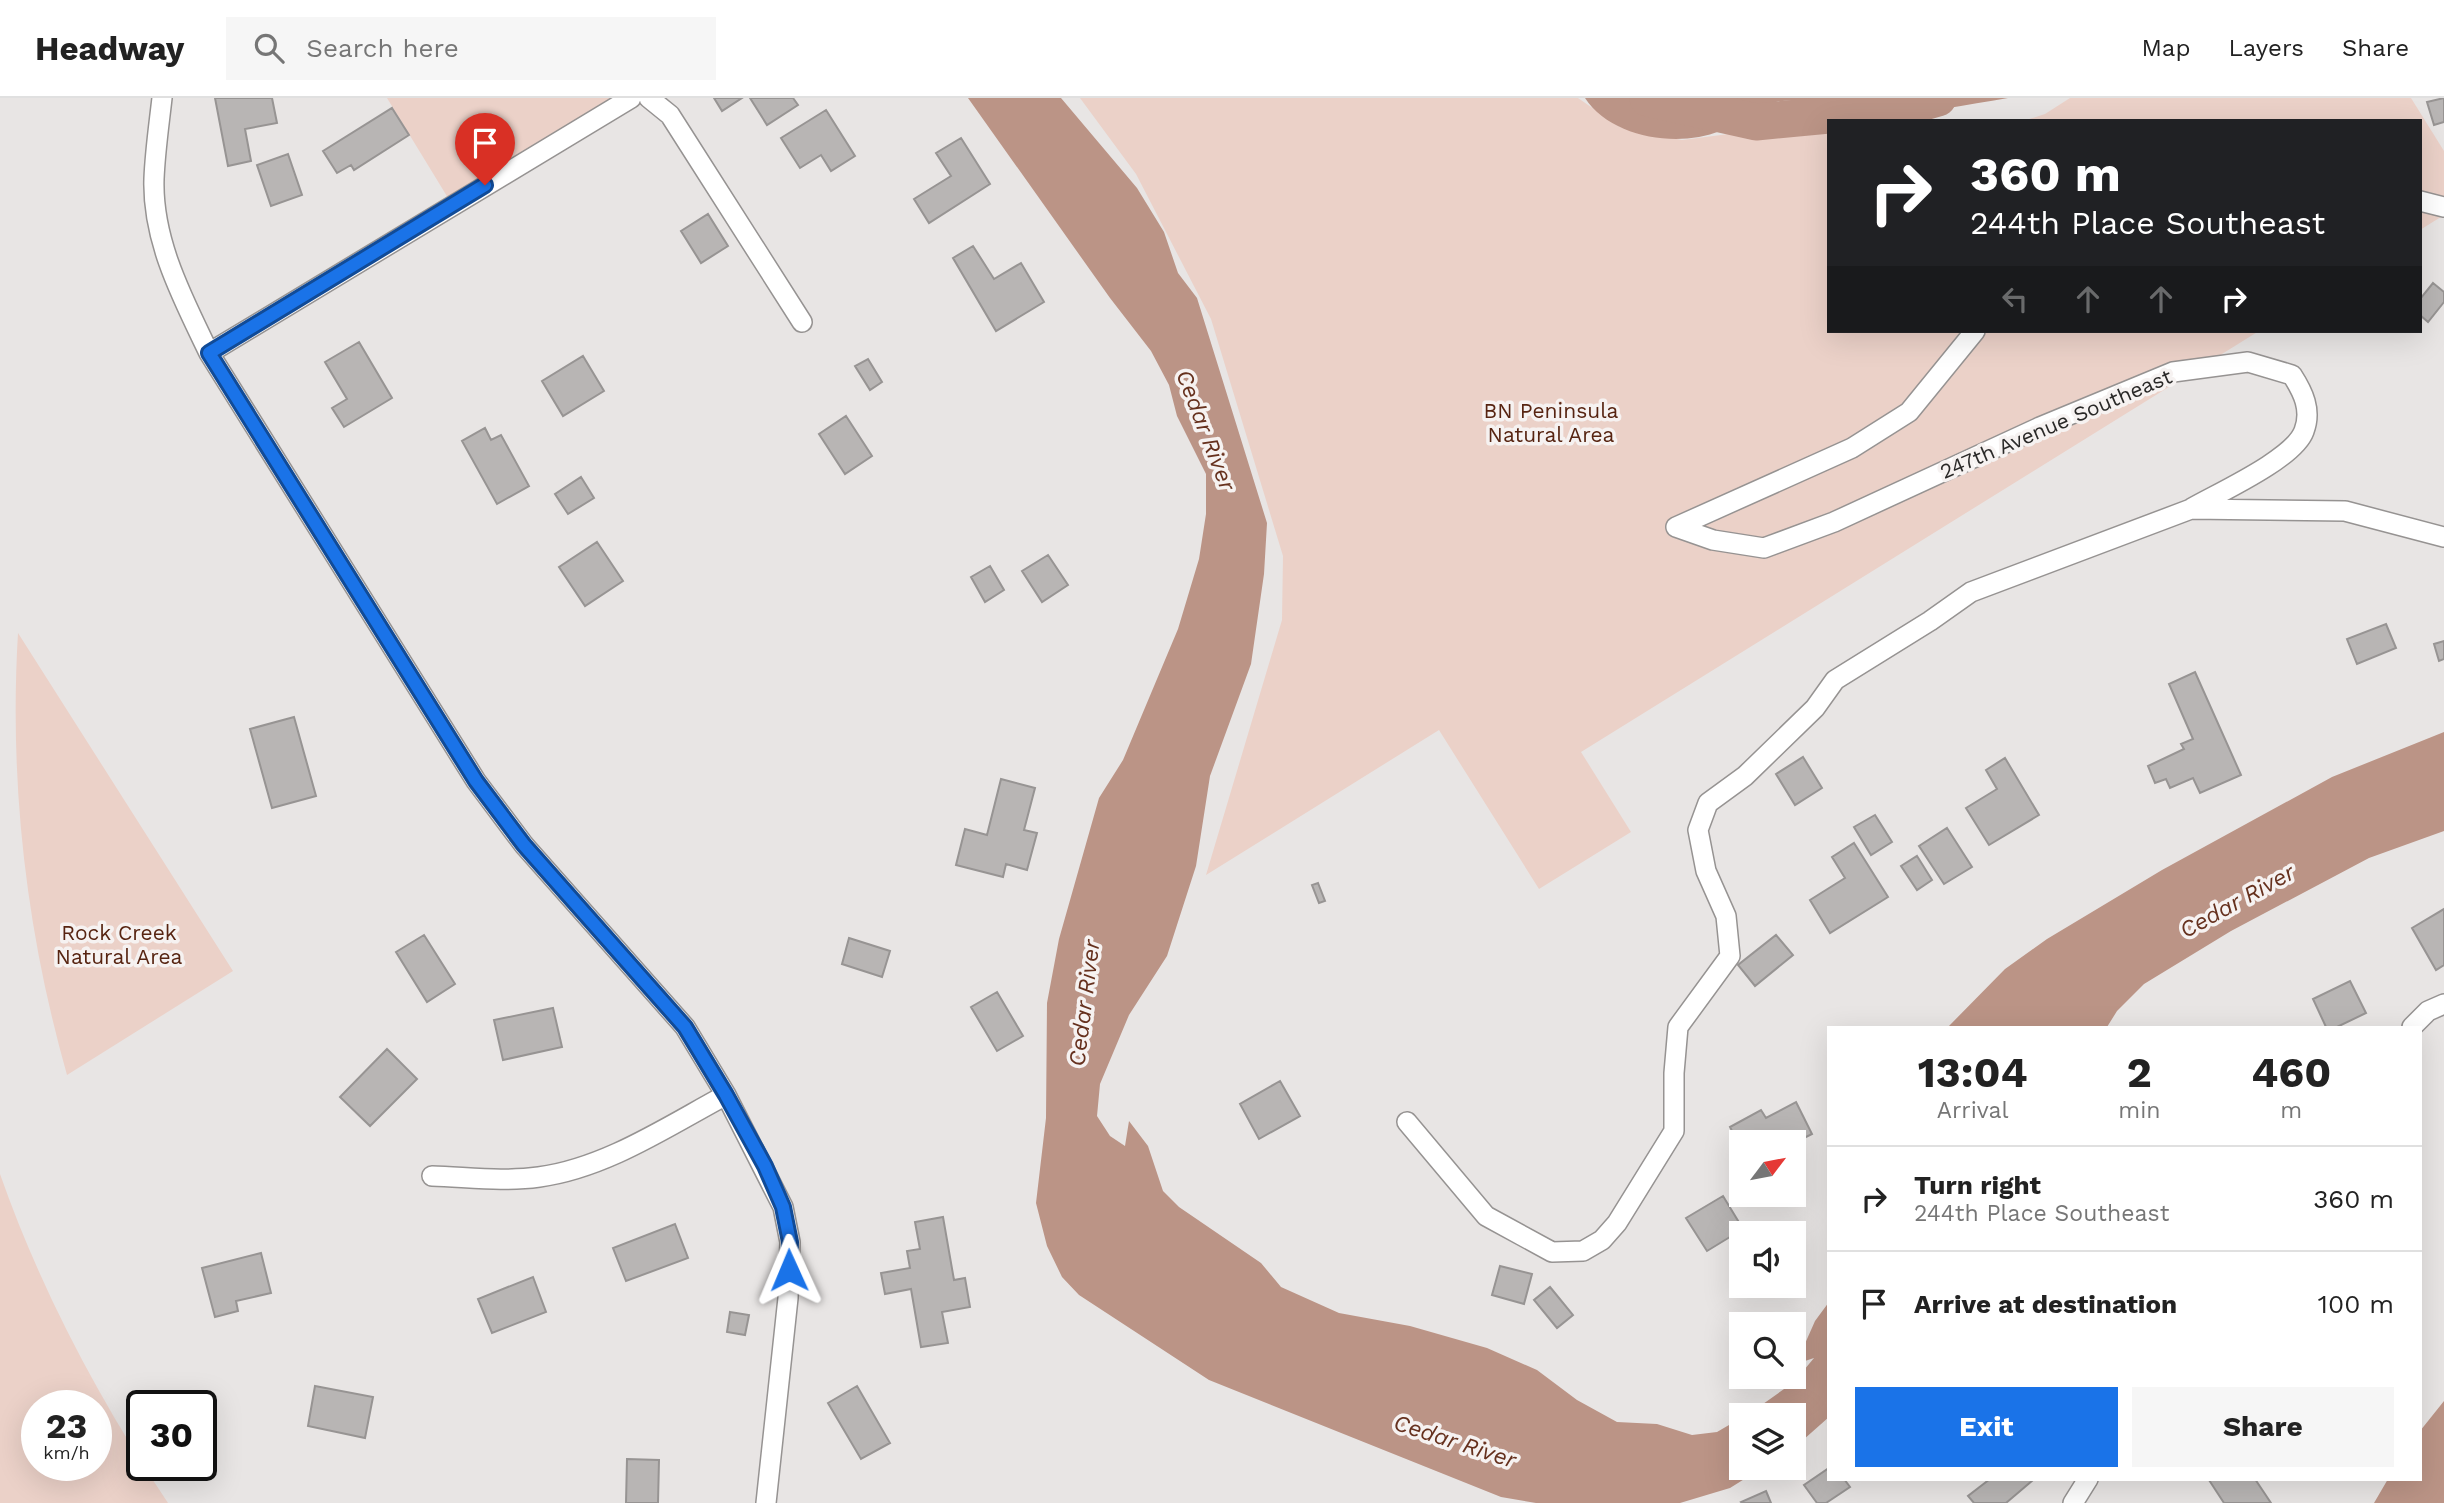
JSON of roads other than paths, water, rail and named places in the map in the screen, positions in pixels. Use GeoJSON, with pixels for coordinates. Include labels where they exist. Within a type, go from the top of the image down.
{"type":"FeatureCollection","features":[{"type":"Feature","properties":{"kind":"street"},"geometry":{"type":"LineString","coordinates":[[162,98],[154,181],[160,237],[178,288],[209,353],[476,781],[524,845],[685,1027],[726,1095],[778,1197],[790,1242],[788,1298],[766,1503]]}},
{"type":"Feature","properties":{"kind":"street"},"geometry":{"type":"LineString","coordinates":[[209,353],[631,98]]}},
{"type":"Feature","properties":{"kind":"street"},"geometry":{"type":"LineString","coordinates":[[649,98],[670,115],[803,322]]}},
{"type":"Feature","properties":{"kind":"street"},"geometry":{"type":"LineString","coordinates":[[2422,202],[2444,207]]}},
{"type":"Feature","properties":{"kind":"street","name":"247th Avenue Southeast"},"geometry":{"type":"LineString","coordinates":[[1973,333],[1909,412],[1852,448],[1676,527],[1713,540],[1764,548],[1834,522],[2040,427],[2173,372],[2248,362],[2292,375],[2306,397],[2305,431],[2291,450],[2191,509]]}},
{"type":"Feature","properties":{"kind":"street"},"geometry":{"type":"LineString","coordinates":[[1407,1122],[1486,1216],[1552,1251],[1583,1251],[1602,1240],[1617,1223],[1674,1131],[1674,1073],[1678,1027],[1730,956],[1726,916],[1706,871],[1698,830],[1708,803],[1745,776],[1815,708],[1835,680],[1971,592],[2191,509],[2345,511],[2444,537]]}},
{"type":"Feature","properties":{"kind":"street"},"geometry":{"type":"LineString","coordinates":[[2413,1026],[2428,1011],[2444,1004]]}},
{"type":"Feature","properties":{"kind":"street"},"geometry":{"type":"LineString","coordinates":[[432,1176],[514,1179],[558,1174],[636,1143],[726,1095]]}},
{"type":"Feature","properties":{"kind":"street"},"geometry":{"type":"LineString","coordinates":[[2073,1503],[2087,1481]]}},
{"type":"Feature","properties":{"kind":"water"},"geometry":{"type":"Polygon","coordinates":[[[968,98],[1061,98],[1137,188],[1164,232],[1178,273],[1197,298],[1267,523],[1264,574],[1251,664],[1210,776],[1196,866],[1167,956],[1129,1015],[1100,1084],[1097,1116],[1110,1136],[1125,1146],[1129,1121],[1148,1146],[1163,1191],[1179,1207],[1261,1263],[1281,1287],[1339,1313],[1410,1326],[1487,1348],[1537,1370],[1577,1400],[1617,1422],[1657,1424],[1692,1435],[1717,1432],[1729,1425],[1729,1480],[1743,1480],[1730,1488],[1680,1503],[1536,1503],[1501,1497],[1209,1380],[1079,1295],[1062,1277],[1047,1246],[1036,1203],[1046,1118],[1047,1003],[1059,939],[1099,798],[1123,760],[1178,629],[1199,559],[1206,514],[1206,474],[1177,416],[1169,385],[1151,351],[1110,298],[968,98]]]}},
{"type":"Feature","properties":{"kind":"water"},"geometry":{"type":"Polygon","coordinates":[[[1585,98],[2008,98],[1934,110],[1879,114],[1856,112],[1824,103],[1782,101],[1766,105],[1720,131],[1685,139],[1666,139],[1628,131],[1597,112],[1585,98]]]}},
{"type":"Feature","properties":{"kind":"water"},"geometry":{"type":"Polygon","coordinates":[[[2444,732],[2444,831],[2369,858],[2231,931],[2144,984],[2117,1011],[2108,1026],[1949,1026],[2005,969],[2047,939],[2162,870],[2332,777],[2444,732]]]}},
{"type":"Feature","properties":{"kind":"water"},"geometry":{"type":"Polygon","coordinates":[[[1827,1305],[1827,1419],[1806,1437],[1806,1403],[1764,1403],[1784,1389],[1806,1389],[1806,1368],[1814,1358],[1806,1361],[1806,1341],[1815,1321],[1827,1305]]]}},
{"type":"Feature","properties":{"kind":"water"},"geometry":{"type":"Polygon","coordinates":[[[2444,1401],[2444,1503],[2374,1503],[2387,1481],[2422,1481],[2422,1428],[2444,1401]]]}},
{"type":"Feature","properties":{"kind":"waterway","name":"Cedar River"},"geometry":{"type":"LineString","coordinates":[[1648,98],[1756,122],[1903,108],[1938,98]]}},
{"type":"Feature","properties":{"kind":"park label","name":"BN Peninsula Natural Area"},"geometry":{"type":"Point","coordinates":[1551,423]}},
{"type":"Feature","properties":{"kind":"park label","name":"Rock Creek Natural Area"},"geometry":{"type":"Point","coordinates":[119,945]}}]}
